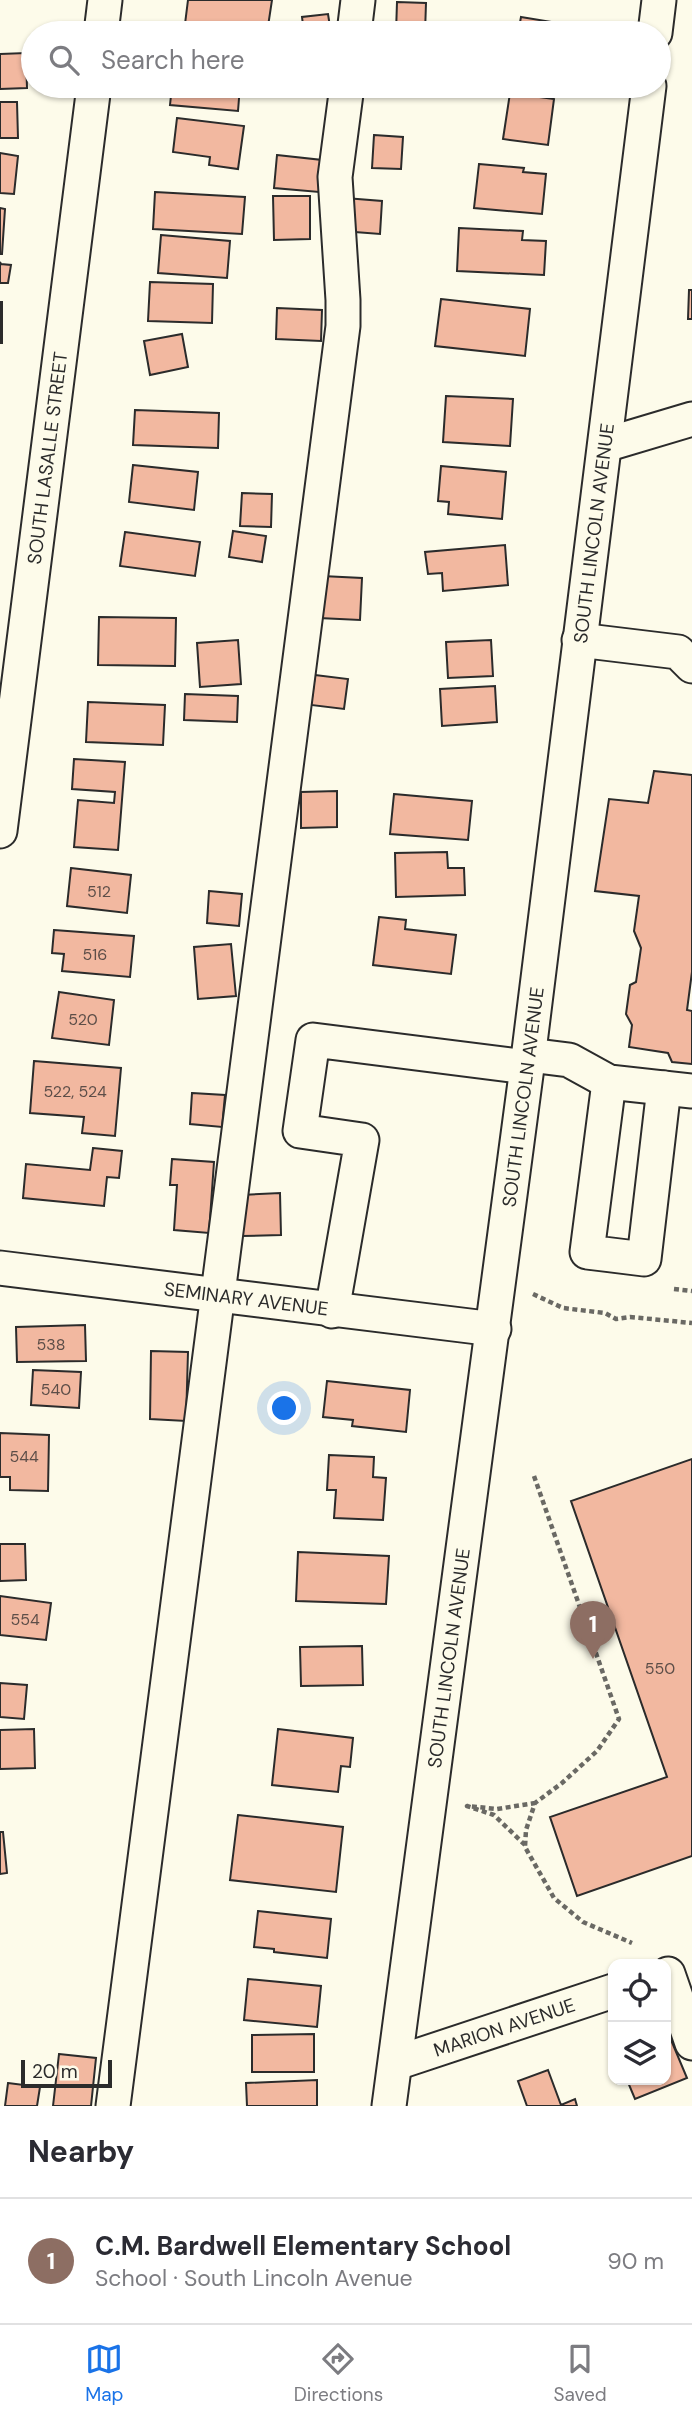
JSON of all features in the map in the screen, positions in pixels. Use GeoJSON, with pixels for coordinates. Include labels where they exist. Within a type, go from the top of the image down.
{"type":"FeatureCollection","features":[{"type":"Feature","properties":{"kind":"street"},"geometry":{"type":"LineString","coordinates":[[102,21],[105,0]]}},
{"type":"Feature","properties":{"kind":"street"},"geometry":{"type":"LineString","coordinates":[[355,21],[358,0]]}},
{"type":"Feature","properties":{"kind":"street"},"geometry":{"type":"LineString","coordinates":[[656,21],[659,0]]}},
{"type":"Feature","properties":{"kind":"street","name":"SOUTH LASALLE STREET"},"geometry":{"type":"LineString","coordinates":[[0,831],[92,98]]}},
{"type":"Feature","properties":{"kind":"street"},"geometry":{"type":"LineString","coordinates":[[113,2106],[343,326],[335,177],[345,98]]}},
{"type":"Feature","properties":{"kind":"street","name":"SOUTH LINCOLN AVENUE"},"geometry":{"type":"LineString","coordinates":[[389,2106],[494,1329],[648,98]]}},
{"type":"Feature","properties":{"kind":"street"},"geometry":{"type":"LineString","coordinates":[[605,445],[692,419]]}},
{"type":"Feature","properties":{"kind":"street"},"geometry":{"type":"LineString","coordinates":[[579,640],[678,652],[692,666]]}},
{"type":"Feature","properties":{"kind":"street"},"geometry":{"type":"LineString","coordinates":[[332,1311],[362,1140],[300,1131],[313,1040],[528,1061],[569,1060],[609,1082],[678,1089],[644,1259],[587,1252],[609,1082]]}},
{"type":"Feature","properties":{"kind":"street","name":"SEMINARY AVENUE"},"geometry":{"type":"LineString","coordinates":[[0,1268],[494,1329]]}},
{"type":"Feature","properties":{"kind":"street"},"geometry":{"type":"LineString","coordinates":[[675,1971],[692,2043]]}},
{"type":"Feature","properties":{"kind":"street","name":"MARION AVENUE"},"geometry":{"type":"LineString","coordinates":[[396,2063],[608,1993]]}},
{"type":"Feature","properties":{"kind":"path"},"geometry":{"type":"LineString","coordinates":[[674,1289],[692,1292]]}},
{"type":"Feature","properties":{"kind":"path"},"geometry":{"type":"LineString","coordinates":[[533,1294],[563,1308],[605,1313],[616,1319],[630,1317],[692,1323]]}},
{"type":"Feature","properties":{"kind":"path"},"geometry":{"type":"LineString","coordinates":[[526,1845],[526,1829],[536,1803],[597,1751],[619,1719],[534,1476]]}},
{"type":"Feature","properties":{"kind":"path"},"geometry":{"type":"LineString","coordinates":[[536,1803],[496,1809],[467,1806],[494,1815],[526,1845],[554,1898],[583,1922],[632,1943]]}},
{"type":"Feature","properties":{"kind":"building"},"geometry":{"type":"Polygon","coordinates":[[[188,0],[272,0],[269,21],[185,21],[188,0]]]}},
{"type":"Feature","properties":{"kind":"building"},"geometry":{"type":"Polygon","coordinates":[[[397,2],[426,3],[425,21],[396,21],[397,2]]]}},
{"type":"Feature","properties":{"kind":"building"},"geometry":{"type":"Polygon","coordinates":[[[328,14],[329,21],[302,21],[302,17],[328,14]]]}},
{"type":"Feature","properties":{"kind":"building"},"geometry":{"type":"Polygon","coordinates":[[[521,17],[546,21],[520,21],[521,17]]]}},
{"type":"Feature","properties":{"kind":"building"},"geometry":{"type":"Polygon","coordinates":[[[21,53],[21,88],[0,89],[0,54],[21,53]]]}},
{"type":"Feature","properties":{"kind":"building"},"geometry":{"type":"Polygon","coordinates":[[[171,98],[239,98],[238,111],[170,105],[171,98]]]}},
{"type":"Feature","properties":{"kind":"building"},"geometry":{"type":"Polygon","coordinates":[[[509,98],[554,99],[548,145],[503,139],[509,98]]]}},
{"type":"Feature","properties":{"kind":"building"},"geometry":{"type":"Polygon","coordinates":[[[0,102],[17,102],[18,138],[0,138],[0,102]]]}},
{"type":"Feature","properties":{"kind":"building"},"geometry":{"type":"Polygon","coordinates":[[[177,118],[244,126],[238,169],[209,165],[210,157],[173,152],[177,118]]]}},
{"type":"Feature","properties":{"kind":"building"},"geometry":{"type":"Polygon","coordinates":[[[374,135],[403,137],[401,169],[372,168],[374,135]]]}},
{"type":"Feature","properties":{"kind":"building"},"geometry":{"type":"Polygon","coordinates":[[[0,153],[18,156],[14,194],[0,193],[0,153]]]}},
{"type":"Feature","properties":{"kind":"building"},"geometry":{"type":"Polygon","coordinates":[[[277,155],[322,160],[319,192],[274,188],[277,155]]]}},
{"type":"Feature","properties":{"kind":"building"},"geometry":{"type":"Polygon","coordinates":[[[479,164],[524,168],[523,172],[546,174],[542,214],[474,208],[479,164]]]}},
{"type":"Feature","properties":{"kind":"building"},"geometry":{"type":"Polygon","coordinates":[[[155,192],[245,197],[242,234],[153,229],[155,192]]]}},
{"type":"Feature","properties":{"kind":"building"},"geometry":{"type":"Polygon","coordinates":[[[273,196],[310,196],[310,239],[274,240],[273,196]]]}},
{"type":"Feature","properties":{"kind":"building"},"geometry":{"type":"Polygon","coordinates":[[[345,198],[382,201],[380,234],[342,231],[345,198]]]}},
{"type":"Feature","properties":{"kind":"building"},"geometry":{"type":"Polygon","coordinates":[[[0,208],[5,209],[2,254],[0,254],[0,208]]]}},
{"type":"Feature","properties":{"kind":"building"},"geometry":{"type":"Polygon","coordinates":[[[459,228],[523,231],[522,240],[546,241],[544,275],[457,271],[459,228]]]}},
{"type":"Feature","properties":{"kind":"building"},"geometry":{"type":"Polygon","coordinates":[[[161,235],[230,241],[227,278],[158,273],[161,235]]]}},
{"type":"Feature","properties":{"kind":"building"},"geometry":{"type":"Polygon","coordinates":[[[0,262],[11,265],[8,283],[0,283],[0,262]]]}},
{"type":"Feature","properties":{"kind":"building"},"geometry":{"type":"Polygon","coordinates":[[[150,282],[213,284],[212,323],[148,321],[150,282]]]}},
{"type":"Feature","properties":{"kind":"building"},"geometry":{"type":"Polygon","coordinates":[[[689,290],[692,290],[692,319],[688,319],[689,290]]]}},
{"type":"Feature","properties":{"kind":"building"},"geometry":{"type":"Polygon","coordinates":[[[441,299],[530,309],[525,356],[435,346],[441,299]]]}},
{"type":"Feature","properties":{"kind":"building"},"geometry":{"type":"Polygon","coordinates":[[[2,302],[2,343],[0,343],[2,302]]]}},
{"type":"Feature","properties":{"kind":"building"},"geometry":{"type":"Polygon","coordinates":[[[277,308],[322,310],[321,341],[276,339],[277,308]]]}},
{"type":"Feature","properties":{"kind":"building"},"geometry":{"type":"Polygon","coordinates":[[[182,334],[188,367],[150,375],[144,341],[182,334]]]}},
{"type":"Feature","properties":{"kind":"building"},"geometry":{"type":"Polygon","coordinates":[[[446,396],[513,399],[510,446],[443,442],[446,396]]]}},
{"type":"Feature","properties":{"kind":"building"},"geometry":{"type":"Polygon","coordinates":[[[135,410],[219,413],[218,448],[133,445],[135,410]]]}},
{"type":"Feature","properties":{"kind":"building"},"geometry":{"type":"Polygon","coordinates":[[[133,465],[198,472],[194,510],[129,502],[133,465]]]}},
{"type":"Feature","properties":{"kind":"building"},"geometry":{"type":"Polygon","coordinates":[[[441,466],[506,472],[502,519],[448,514],[449,502],[438,501],[441,466]]]}},
{"type":"Feature","properties":{"kind":"building"},"geometry":{"type":"Polygon","coordinates":[[[242,493],[272,494],[271,527],[240,526],[242,493]]]}},
{"type":"Feature","properties":{"kind":"building"},"geometry":{"type":"Polygon","coordinates":[[[233,531],[266,536],[262,562],[229,557],[233,531]]]}},
{"type":"Feature","properties":{"kind":"building"},"geometry":{"type":"Polygon","coordinates":[[[125,532],[200,542],[195,576],[120,566],[125,532]]]}},
{"type":"Feature","properties":{"kind":"building"},"geometry":{"type":"Polygon","coordinates":[[[505,545],[508,585],[443,591],[442,573],[428,574],[425,552],[505,545]]]}},
{"type":"Feature","properties":{"kind":"building"},"geometry":{"type":"Polygon","coordinates":[[[322,576],[362,578],[360,620],[319,618],[322,576]]]}},
{"type":"Feature","properties":{"kind":"building"},"geometry":{"type":"Polygon","coordinates":[[[99,617],[176,618],[175,666],[98,665],[99,617]]]}},
{"type":"Feature","properties":{"kind":"building"},"geometry":{"type":"Polygon","coordinates":[[[238,640],[241,684],[200,687],[197,643],[238,640]]]}},
{"type":"Feature","properties":{"kind":"building"},"geometry":{"type":"Polygon","coordinates":[[[491,640],[493,676],[448,678],[446,642],[491,640]]]}},
{"type":"Feature","properties":{"kind":"building"},"geometry":{"type":"Polygon","coordinates":[[[315,675],[348,679],[344,709],[311,705],[315,675]]]}},
{"type":"Feature","properties":{"kind":"building"},"geometry":{"type":"Polygon","coordinates":[[[495,686],[497,722],[442,726],[440,689],[495,686]]]}},
{"type":"Feature","properties":{"kind":"building"},"geometry":{"type":"Polygon","coordinates":[[[185,694],[238,696],[237,722],[184,720],[185,694]]]}},
{"type":"Feature","properties":{"kind":"building"},"geometry":{"type":"Polygon","coordinates":[[[88,702],[165,705],[163,745],[86,742],[88,702]]]}},
{"type":"Feature","properties":{"kind":"building"},"geometry":{"type":"Polygon","coordinates":[[[74,759],[125,762],[118,850],[74,847],[78,800],[114,803],[115,792],[72,789],[74,759]]]}},
{"type":"Feature","properties":{"kind":"building"},"geometry":{"type":"Polygon","coordinates":[[[654,771],[692,775],[692,972],[687,1010],[692,1011],[692,1064],[672,1062],[668,1053],[629,1047],[632,1025],[626,1014],[630,985],[636,982],[641,948],[634,931],[639,896],[595,891],[609,799],[648,803],[654,771]]]}},
{"type":"Feature","properties":{"kind":"building"},"geometry":{"type":"Polygon","coordinates":[[[337,791],[337,827],[301,828],[301,792],[337,791]]]}},
{"type":"Feature","properties":{"kind":"building"},"geometry":{"type":"Polygon","coordinates":[[[394,794],[472,801],[468,840],[390,834],[394,794]]]}},
{"type":"Feature","properties":{"kind":"building"},"geometry":{"type":"Polygon","coordinates":[[[447,852],[448,868],[464,868],[465,895],[396,897],[395,853],[447,852]]]}},
{"type":"Feature","properties":{"kind":"building"},"geometry":{"type":"Polygon","coordinates":[[[71,868],[131,875],[127,913],[67,906],[71,868]]]}},
{"type":"Feature","properties":{"kind":"building"},"geometry":{"type":"Polygon","coordinates":[[[209,891],[242,894],[239,926],[207,923],[209,891]]]}},
{"type":"Feature","properties":{"kind":"building"},"geometry":{"type":"Polygon","coordinates":[[[379,917],[406,920],[405,929],[456,935],[451,974],[373,965],[379,917]]]}},
{"type":"Feature","properties":{"kind":"building"},"geometry":{"type":"Polygon","coordinates":[[[54,930],[134,936],[130,977],[62,971],[64,954],[52,953],[54,930]]]}},
{"type":"Feature","properties":{"kind":"building"},"geometry":{"type":"Polygon","coordinates":[[[231,944],[236,996],[198,999],[194,947],[231,944]]]}},
{"type":"Feature","properties":{"kind":"building"},"geometry":{"type":"Polygon","coordinates":[[[59,992],[114,1000],[109,1045],[52,1038],[59,992]]]}},
{"type":"Feature","properties":{"kind":"building"},"geometry":{"type":"Polygon","coordinates":[[[34,1061],[121,1068],[115,1136],[82,1133],[84,1117],[30,1113],[34,1061]]]}},
{"type":"Feature","properties":{"kind":"building"},"geometry":{"type":"Polygon","coordinates":[[[192,1093],[225,1095],[222,1127],[190,1124],[192,1093]]]}},
{"type":"Feature","properties":{"kind":"building"},"geometry":{"type":"Polygon","coordinates":[[[93,1148],[122,1151],[119,1178],[107,1177],[104,1206],[23,1198],[26,1164],[90,1170],[93,1148]]]}},
{"type":"Feature","properties":{"kind":"building"},"geometry":{"type":"Polygon","coordinates":[[[172,1159],[214,1162],[209,1233],[174,1230],[177,1185],[170,1185],[172,1159]]]}},
{"type":"Feature","properties":{"kind":"building"},"geometry":{"type":"Polygon","coordinates":[[[280,1193],[281,1235],[242,1236],[241,1195],[280,1193]]]}},
{"type":"Feature","properties":{"kind":"building"},"geometry":{"type":"Polygon","coordinates":[[[85,1325],[86,1361],[17,1362],[16,1327],[85,1325]]]}},
{"type":"Feature","properties":{"kind":"building"},"geometry":{"type":"Polygon","coordinates":[[[151,1351],[188,1352],[186,1421],[150,1419],[151,1351]]]}},
{"type":"Feature","properties":{"kind":"building"},"geometry":{"type":"Polygon","coordinates":[[[33,1370],[81,1372],[79,1408],[31,1405],[33,1370]]]}},
{"type":"Feature","properties":{"kind":"building"},"geometry":{"type":"Polygon","coordinates":[[[327,1381],[410,1390],[406,1432],[352,1426],[353,1420],[323,1417],[327,1381]]]}},
{"type":"Feature","properties":{"kind":"building"},"geometry":{"type":"Polygon","coordinates":[[[0,1433],[49,1435],[48,1491],[10,1490],[10,1477],[0,1477],[0,1433]]]}},
{"type":"Feature","properties":{"kind":"building"},"geometry":{"type":"Polygon","coordinates":[[[329,1455],[374,1457],[373,1477],[386,1478],[383,1520],[334,1518],[336,1490],[327,1490],[329,1455]]]}},
{"type":"Feature","properties":{"kind":"building"},"geometry":{"type":"Polygon","coordinates":[[[692,1459],[692,1856],[577,1896],[550,1817],[667,1777],[571,1501],[692,1459]]]}},
{"type":"Feature","properties":{"kind":"building"},"geometry":{"type":"Polygon","coordinates":[[[0,1544],[25,1544],[26,1580],[0,1581],[0,1544]]]}},
{"type":"Feature","properties":{"kind":"building"},"geometry":{"type":"Polygon","coordinates":[[[298,1552],[389,1556],[386,1604],[296,1601],[298,1552]]]}},
{"type":"Feature","properties":{"kind":"building"},"geometry":{"type":"Polygon","coordinates":[[[0,1596],[51,1603],[46,1640],[0,1635],[0,1596]]]}},
{"type":"Feature","properties":{"kind":"building"},"geometry":{"type":"Polygon","coordinates":[[[362,1646],[363,1685],[301,1686],[300,1647],[362,1646]]]}},
{"type":"Feature","properties":{"kind":"building"},"geometry":{"type":"Polygon","coordinates":[[[0,1683],[27,1685],[24,1719],[0,1717],[0,1683]]]}},
{"type":"Feature","properties":{"kind":"building"},"geometry":{"type":"Polygon","coordinates":[[[34,1729],[35,1768],[0,1769],[0,1730],[34,1729]]]}},
{"type":"Feature","properties":{"kind":"building"},"geometry":{"type":"Polygon","coordinates":[[[278,1729],[353,1738],[350,1767],[341,1766],[338,1792],[272,1785],[278,1729]]]}},
{"type":"Feature","properties":{"kind":"building"},"geometry":{"type":"Polygon","coordinates":[[[238,1815],[343,1827],[336,1892],[230,1880],[238,1815]]]}},
{"type":"Feature","properties":{"kind":"building"},"geometry":{"type":"Polygon","coordinates":[[[0,1832],[3,1832],[7,1873],[0,1874],[0,1832]]]}},
{"type":"Feature","properties":{"kind":"building"},"geometry":{"type":"Polygon","coordinates":[[[258,1911],[331,1919],[327,1958],[254,1947],[258,1911]]]}},
{"type":"Feature","properties":{"kind":"building"},"geometry":{"type":"Polygon","coordinates":[[[248,1979],[321,1986],[317,2027],[244,2020],[248,1979]]]}},
{"type":"Feature","properties":{"kind":"building"},"geometry":{"type":"Polygon","coordinates":[[[314,2034],[314,2072],[252,2072],[252,2035],[314,2034]]]}},
{"type":"Feature","properties":{"kind":"building"},"geometry":{"type":"Polygon","coordinates":[[[671,2040],[687,2078],[671,2084],[671,2040]]]}},
{"type":"Feature","properties":{"kind":"building"},"geometry":{"type":"Polygon","coordinates":[[[59,2054],[96,2058],[91,2106],[53,2106],[59,2054]]]}},
{"type":"Feature","properties":{"kind":"building"},"geometry":{"type":"Polygon","coordinates":[[[548,2070],[561,2105],[575,2099],[577,2106],[527,2106],[518,2081],[548,2070]]]}},
{"type":"Feature","properties":{"kind":"building"},"geometry":{"type":"Polygon","coordinates":[[[317,2080],[317,2106],[247,2106],[246,2083],[317,2080]]]}},
{"type":"Feature","properties":{"kind":"building"},"geometry":{"type":"Polygon","coordinates":[[[8,2083],[40,2087],[37,2106],[5,2106],[8,2083]]]}},
{"type":"Feature","properties":{"kind":"building"},"geometry":{"type":"Polygon","coordinates":[[[629,2085],[670,2085],[635,2099],[629,2085]]]}},
{"type":"Feature","properties":{"kind":"place","name":"C.M. Bardwell Elementary School"},"geometry":{"type":"Point","coordinates":[593,1659]}}]}
